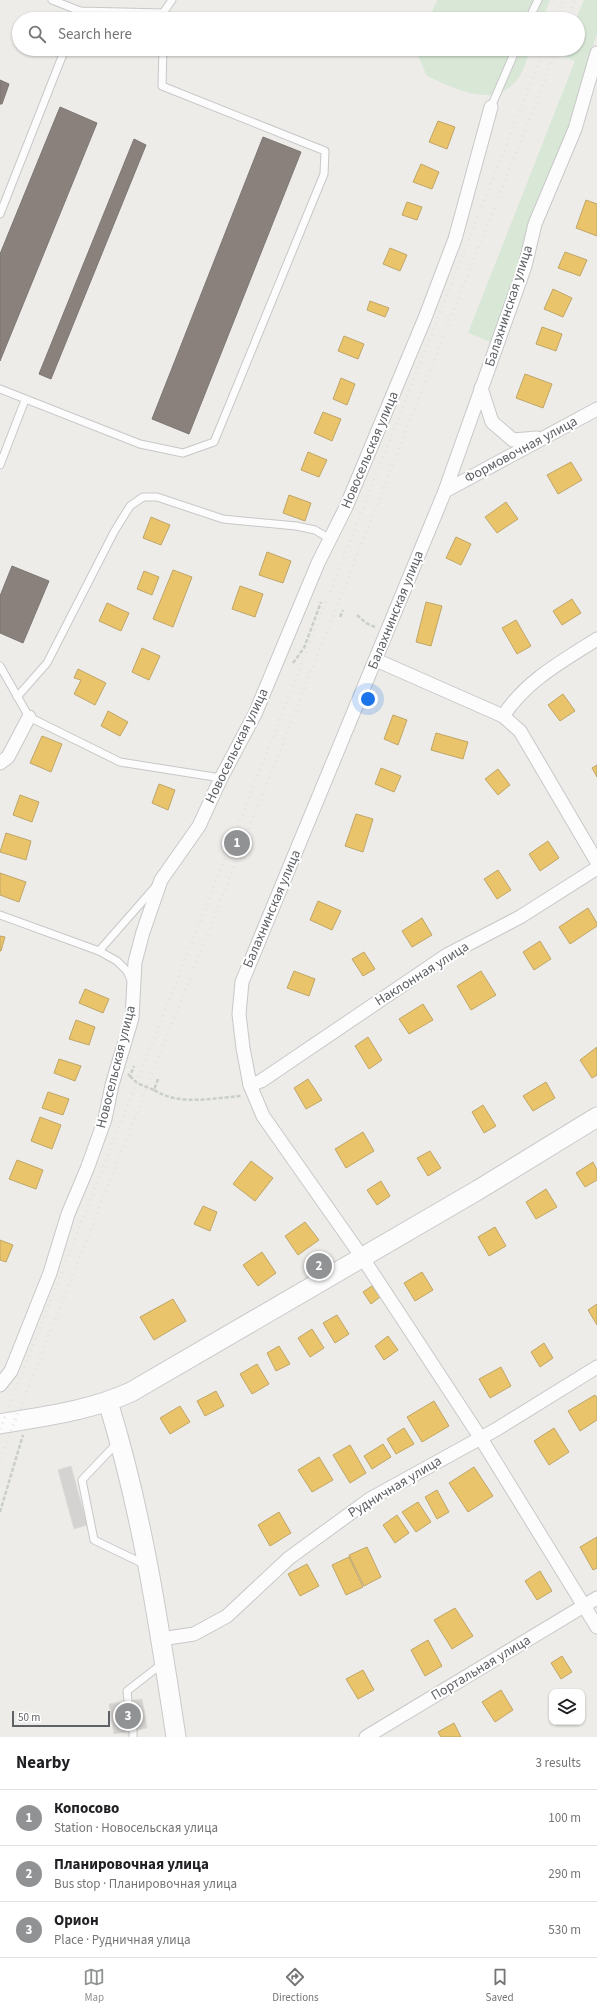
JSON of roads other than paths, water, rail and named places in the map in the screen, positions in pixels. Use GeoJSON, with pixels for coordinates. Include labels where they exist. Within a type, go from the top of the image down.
{"type":"FeatureCollection","features":[{"type":"Feature","properties":{"kind":"main road"},"geometry":{"type":"LineString","coordinates":[[0,1424],[82,1410],[108,1402],[131,1392],[478,1190],[597,1117]]}},
{"type":"Feature","properties":{"kind":"main road"},"geometry":{"type":"LineString","coordinates":[[108,1402],[120,1440],[148,1566],[165,1662],[176,1737]]}},
{"type":"Feature","properties":{"kind":"street","name":"Балахнинская улица"},"geometry":{"type":"LineString","coordinates":[[597,53],[575,129],[535,224],[525,266],[445,491],[242,982],[239,1014],[243,1048],[252,1091],[263,1116],[362,1257],[480,1437],[597,1627]]}},
{"type":"Feature","properties":{"kind":"street","name":"Новосельская улица"},"geometry":{"type":"LineString","coordinates":[[0,1385],[11,1372],[45,1287],[68,1214],[87,1169],[105,1119],[112,1085],[132,1018],[136,962],[143,932],[161,880],[199,826],[221,778],[255,714],[318,563],[346,508],[425,318],[455,238],[491,107]]}},
{"type":"Feature","properties":{"kind":"street"},"geometry":{"type":"LineString","coordinates":[[481,388],[492,422],[513,440],[541,438]]}},
{"type":"Feature","properties":{"kind":"street","name":"Формовочная улица"},"geometry":{"type":"LineString","coordinates":[[445,491],[597,409]]}},
{"type":"Feature","properties":{"kind":"street"},"geometry":{"type":"LineString","coordinates":[[503,716],[514,699],[529,684],[597,639]]}},
{"type":"Feature","properties":{"kind":"street"},"geometry":{"type":"LineString","coordinates":[[376,660],[503,716],[520,731],[597,862]]}},
{"type":"Feature","properties":{"kind":"street"},"geometry":{"type":"LineString","coordinates":[[0,763],[8,757],[29,716]]}},
{"type":"Feature","properties":{"kind":"street","name":"Наклонная улица"},"geometry":{"type":"LineString","coordinates":[[252,1091],[262,1081],[447,955],[520,917],[597,868]]}},
{"type":"Feature","properties":{"kind":"street","name":"Рудничная улица"},"geometry":{"type":"LineString","coordinates":[[161,1639],[194,1634],[227,1616],[289,1558],[370,1498],[496,1429],[597,1367]]}},
{"type":"Feature","properties":{"kind":"street","name":"Портальная улица"},"geometry":{"type":"LineString","coordinates":[[366,1737],[597,1598]]}},
{"type":"Feature","properties":{"kind":"lane"},"geometry":{"type":"LineString","coordinates":[[52,0],[80,11],[97,12]]}},
{"type":"Feature","properties":{"kind":"lane"},"geometry":{"type":"LineString","coordinates":[[165,12],[172,0]]}},
{"type":"Feature","properties":{"kind":"lane"},"geometry":{"type":"LineString","coordinates":[[532,12],[538,0]]}},
{"type":"Feature","properties":{"kind":"lane"},"geometry":{"type":"LineString","coordinates":[[0,214],[62,56]]}},
{"type":"Feature","properties":{"kind":"lane"},"geometry":{"type":"LineString","coordinates":[[0,390],[140,444],[183,453],[214,442],[324,174],[325,151],[162,86],[163,56]]}},
{"type":"Feature","properties":{"kind":"lane"},"geometry":{"type":"LineString","coordinates":[[491,107],[513,56]]}},
{"type":"Feature","properties":{"kind":"lane"},"geometry":{"type":"LineString","coordinates":[[0,465],[25,400]]}},
{"type":"Feature","properties":{"kind":"lane"},"geometry":{"type":"LineString","coordinates":[[17,697],[47,663],[114,532],[130,506],[143,497],[157,497],[223,519],[296,526],[315,530],[330,539]]}},
{"type":"Feature","properties":{"kind":"lane"},"geometry":{"type":"LineString","coordinates":[[0,666],[29,716],[120,762],[221,778]]}},
{"type":"Feature","properties":{"kind":"lane"},"geometry":{"type":"LineString","coordinates":[[99,950],[161,880]]}},
{"type":"Feature","properties":{"kind":"lane"},"geometry":{"type":"LineString","coordinates":[[0,915],[99,950],[117,961],[128,971],[134,988]]}},
{"type":"Feature","properties":{"kind":"lane"},"geometry":{"type":"LineString","coordinates":[[120,1440],[82,1480],[94,1540],[148,1566]]}},
{"type":"Feature","properties":{"kind":"lane"},"geometry":{"type":"LineString","coordinates":[[128,1701],[127,1691],[165,1662]]}},
{"type":"Feature","properties":{"kind":"railway"},"geometry":{"type":"LineString","coordinates":[[558,12],[563,0]]}},
{"type":"Feature","properties":{"kind":"railway"},"geometry":{"type":"LineString","coordinates":[[571,12],[575,0]]}},
{"type":"Feature","properties":{"kind":"railway"},"geometry":{"type":"LineString","coordinates":[[0,1429],[541,56]]}},
{"type":"Feature","properties":{"kind":"railway"},"geometry":{"type":"LineString","coordinates":[[0,1459],[554,56]]}},
{"type":"Feature","properties":{"kind":"place","name":"Копосово"},"geometry":{"type":"Point","coordinates":[237,843]}},
{"type":"Feature","properties":{"kind":"place","name":"Планировочная улица"},"geometry":{"type":"Point","coordinates":[319,1266]}},
{"type":"Feature","properties":{"kind":"place","name":"Орион"},"geometry":{"type":"Point","coordinates":[128,1716]}}]}
